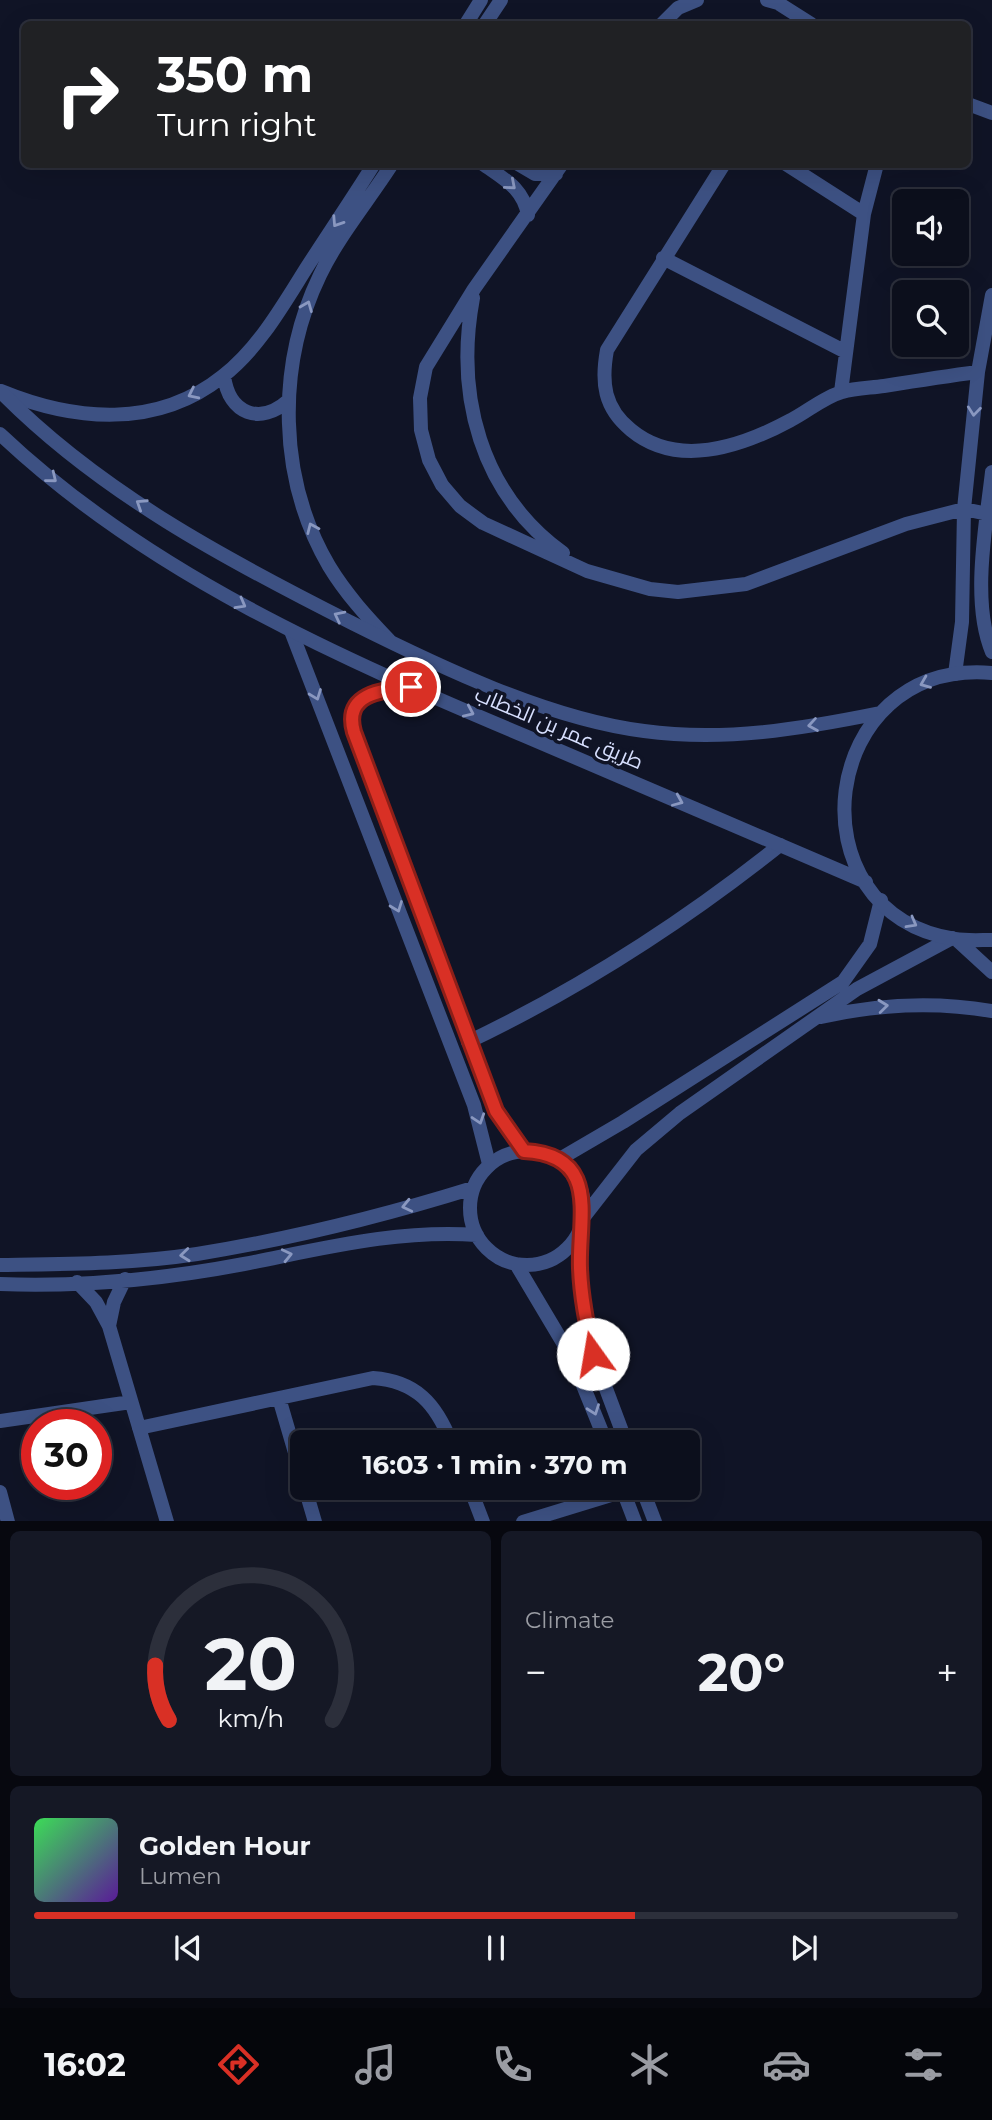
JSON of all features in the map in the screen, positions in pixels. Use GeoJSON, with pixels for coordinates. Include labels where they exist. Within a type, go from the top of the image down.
{"type":"FeatureCollection","features":[{"type":"Feature","properties":{"kind":"street"},"geometry":{"type":"LineString","coordinates":[[468,21],[481,0]]}},
{"type":"Feature","properties":{"kind":"street"},"geometry":{"type":"LineString","coordinates":[[487,21],[501,0]]}},
{"type":"Feature","properties":{"kind":"street"},"geometry":{"type":"LineString","coordinates":[[665,21],[678,8],[697,0]]}},
{"type":"Feature","properties":{"kind":"street"},"geometry":{"type":"LineString","coordinates":[[767,0],[778,3],[806,21]]}},
{"type":"Feature","properties":{"kind":"street"},"geometry":{"type":"LineString","coordinates":[[971,105],[992,113]]}},
{"type":"Feature","properties":{"kind":"street"},"geometry":{"type":"LineString","coordinates":[[0,391],[57,411],[115,416],[172,404],[224,376],[256,343],[284,305],[371,168]]}},
{"type":"Feature","properties":{"kind":"street"},"geometry":{"type":"LineString","coordinates":[[389,168],[321,274],[302,320],[291,370],[289,400],[294,470],[307,519],[329,565],[358,607],[393,643]]}},
{"type":"Feature","properties":{"kind":"street"},"geometry":{"type":"LineString","coordinates":[[489,168],[514,186],[526,204],[527,215]]}},
{"type":"Feature","properties":{"kind":"street"},"geometry":{"type":"LineString","coordinates":[[525,168],[535,174],[559,169]]}},
{"type":"Feature","properties":{"kind":"street"},"geometry":{"type":"LineString","coordinates":[[721,168],[607,350],[602,373],[606,396],[616,417],[638,435],[664,447],[692,452],[720,449],[789,421],[841,392],[978,372]]}},
{"type":"Feature","properties":{"kind":"street"},"geometry":{"type":"LineString","coordinates":[[792,168],[864,214]]}},
{"type":"Feature","properties":{"kind":"street"},"geometry":{"type":"LineString","coordinates":[[841,392],[864,214],[876,168]]}},
{"type":"Feature","properties":{"kind":"street"},"geometry":{"type":"LineString","coordinates":[[559,169],[474,289],[426,367],[420,398],[421,430],[429,460],[442,485],[460,506],[483,523],[587,571],[650,589],[708,591],[746,584],[883,531],[964,509],[990,514]]}},
{"type":"Feature","properties":{"kind":"street"},"geometry":{"type":"LineString","coordinates":[[663,258],[846,352]]}},
{"type":"Feature","properties":{"kind":"street"},"geometry":{"type":"LineString","coordinates":[[474,289],[466,335],[466,381],[475,427],[492,470],[517,509],[549,543],[587,571]]}},
{"type":"Feature","properties":{"kind":"street"},"geometry":{"type":"LineString","coordinates":[[955,674],[962,622],[964,509],[978,372],[992,295]]}},
{"type":"Feature","properties":{"kind":"street"},"geometry":{"type":"LineString","coordinates":[[224,376],[226,391],[234,404],[247,413],[270,413],[289,400]]}},
{"type":"Feature","properties":{"kind":"street","name":"طريق عمر بن الخطاب"},"geometry":{"type":"LineString","coordinates":[[0,391],[35,427],[78,461],[241,566],[393,643],[511,694],[575,715],[640,731],[673,735],[740,735],[880,713]]}},
{"type":"Feature","properties":{"kind":"street","name":"طريق عمر بن الخطاب"},"geometry":{"type":"LineString","coordinates":[[0,434],[117,526],[226,596],[291,631],[411,687],[866,882]]}},
{"type":"Feature","properties":{"kind":"street"},"geometry":{"type":"LineString","coordinates":[[992,472],[983,622],[992,652]]}},
{"type":"Feature","properties":{"kind":"street"},"geometry":{"type":"LineString","coordinates":[[291,631],[474,1105],[489,1164]]}},
{"type":"Feature","properties":{"kind":"street"},"geometry":{"type":"LineString","coordinates":[[992,673],[955,674],[914,687],[880,713],[861,737],[849,765],[843,795],[844,825],[851,855],[866,882],[881,900],[914,925],[954,939],[992,940]]}},
{"type":"Feature","properties":{"kind":"street"},"geometry":{"type":"LineString","coordinates":[[411,687],[380,691],[363,697],[352,713],[351,722],[468,1042],[496,1111],[524,1151]]}},
{"type":"Feature","properties":{"kind":"street"},"geometry":{"type":"LineString","coordinates":[[468,1042],[589,979],[655,938],[780,845]]}},
{"type":"Feature","properties":{"kind":"street"},"geometry":{"type":"LineString","coordinates":[[558,1160],[623,1122],[843,982],[870,944],[881,900]]}},
{"type":"Feature","properties":{"kind":"street"},"geometry":{"type":"LineString","coordinates":[[954,939],[992,972]]}},
{"type":"Feature","properties":{"kind":"street"},"geometry":{"type":"LineString","coordinates":[[622,1430],[593,1354],[584,1313],[581,1225],[579,1185],[558,1160],[547,1154],[524,1151],[511,1153],[489,1164],[473,1188],[470,1212],[477,1235],[493,1254],[516,1264],[529,1265],[553,1258],[564,1251],[581,1225],[617,1171],[658,1131],[878,975],[954,939]]}},
{"type":"Feature","properties":{"kind":"street"},"geometry":{"type":"LineString","coordinates":[[816,1018],[874,1007],[920,1004],[992,1011]]}},
{"type":"Feature","properties":{"kind":"street"},"geometry":{"type":"LineString","coordinates":[[0,1265],[89,1264],[195,1254],[301,1234],[473,1188]]}},
{"type":"Feature","properties":{"kind":"street"},"geometry":{"type":"LineString","coordinates":[[0,1284],[125,1279],[244,1264],[378,1239],[427,1234],[477,1235]]}},
{"type":"Feature","properties":{"kind":"street"},"geometry":{"type":"LineString","coordinates":[[516,1264],[572,1358],[601,1430]]}},
{"type":"Feature","properties":{"kind":"street"},"geometry":{"type":"LineString","coordinates":[[109,1326],[114,1302],[125,1279]]}},
{"type":"Feature","properties":{"kind":"street"},"geometry":{"type":"LineString","coordinates":[[77,1282],[96,1302],[109,1326],[167,1521]]}},
{"type":"Feature","properties":{"kind":"street"},"geometry":{"type":"LineString","coordinates":[[139,1428],[373,1378],[392,1379],[425,1396],[437,1410],[446,1430]]}},
{"type":"Feature","properties":{"kind":"street"},"geometry":{"type":"LineString","coordinates":[[279,1398],[290,1436]]}},
{"type":"Feature","properties":{"kind":"street"},"geometry":{"type":"LineString","coordinates":[[0,1421],[131,1402]]}},
{"type":"Feature","properties":{"kind":"street"},"geometry":{"type":"LineString","coordinates":[[0,1492],[8,1521]]}},
{"type":"Feature","properties":{"kind":"street"},"geometry":{"type":"LineString","coordinates":[[309,1500],[315,1521]]}},
{"type":"Feature","properties":{"kind":"street"},"geometry":{"type":"LineString","coordinates":[[475,1500],[483,1521]]}},
{"type":"Feature","properties":{"kind":"street"},"geometry":{"type":"LineString","coordinates":[[523,1521],[589,1500]]}},
{"type":"Feature","properties":{"kind":"street"},"geometry":{"type":"LineString","coordinates":[[627,1500],[635,1521]]}},
{"type":"Feature","properties":{"kind":"street"},"geometry":{"type":"LineString","coordinates":[[647,1500],[655,1521]]}},
{"type":"Feature","properties":{"kind":"route"},"geometry":{"type":"LineString","coordinates":[[411,687],[380,691],[363,697],[356,704],[351,722],[468,1042],[496,1111],[524,1151],[536,1151],[558,1160],[574,1175],[579,1185],[584,1207],[579,1232],[580,1272],[584,1313],[593,1354]]}}]}
